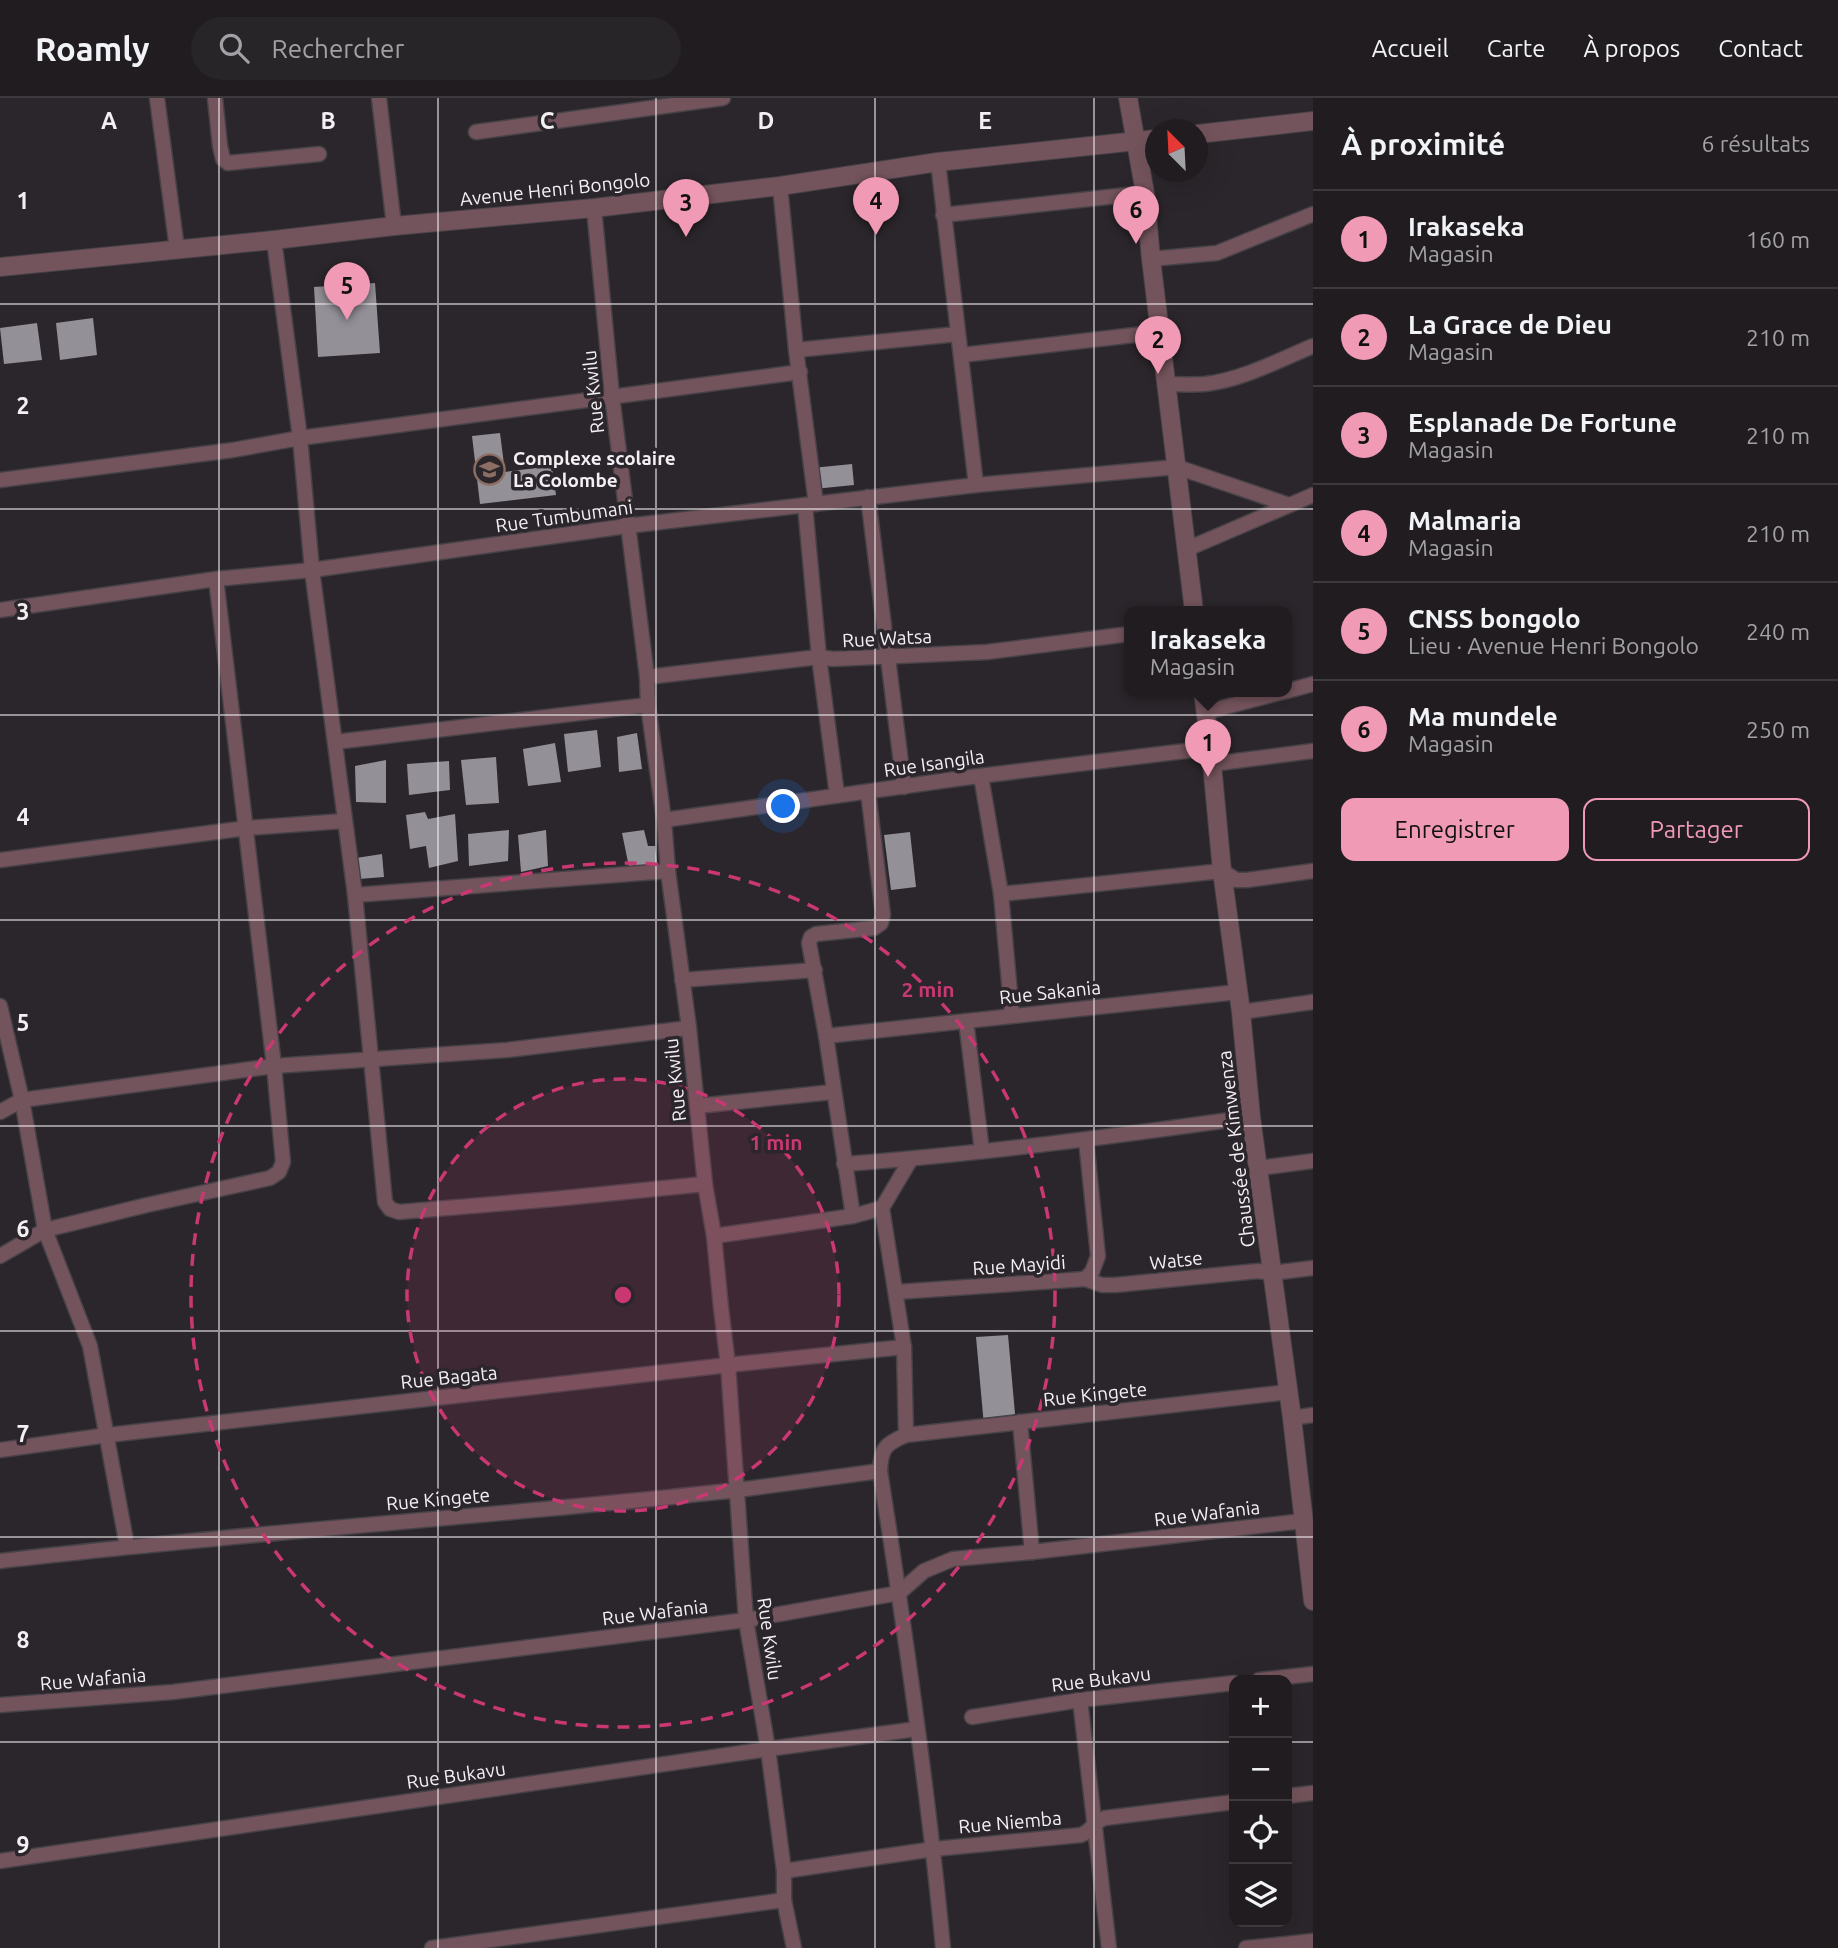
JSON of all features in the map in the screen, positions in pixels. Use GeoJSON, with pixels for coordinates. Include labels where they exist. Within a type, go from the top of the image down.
{"type":"FeatureCollection","features":[{"type":"Feature","properties":{"kind":"street"},"geometry":{"type":"LineString","coordinates":[[157,98],[177,249]]}},
{"type":"Feature","properties":{"kind":"street"},"geometry":{"type":"LineString","coordinates":[[215,98],[219,146],[223,159],[228,163],[319,154]]}},
{"type":"Feature","properties":{"kind":"street"},"geometry":{"type":"LineString","coordinates":[[379,98],[394,226]]}},
{"type":"Feature","properties":{"kind":"street"},"geometry":{"type":"LineString","coordinates":[[476,132],[723,98]]}},
{"type":"Feature","properties":{"kind":"street"},"geometry":{"type":"LineString","coordinates":[[1128,98],[1145,193],[1193,606]]}},
{"type":"Feature","properties":{"kind":"street"},"geometry":{"type":"LineString","coordinates":[[1208,133],[1313,121]]}},
{"type":"Feature","properties":{"kind":"street","name":"Avenue Henri Bongolo"},"geometry":{"type":"LineString","coordinates":[[0,267],[594,208],[780,186],[938,162],[1145,140]]}},
{"type":"Feature","properties":{"kind":"street"},"geometry":{"type":"LineString","coordinates":[[938,162],[976,485]]}},
{"type":"Feature","properties":{"kind":"street"},"geometry":{"type":"LineString","coordinates":[[780,186],[800,372],[811,505],[819,657],[837,795]]}},
{"type":"Feature","properties":{"kind":"street"},"geometry":{"type":"LineString","coordinates":[[943,215],[1145,193]]}},
{"type":"Feature","properties":{"kind":"street","name":"Rue Kwilu"},"geometry":{"type":"LineString","coordinates":[[594,208],[627,526],[728,1365],[746,1619],[768,1749],[784,1871],[785,1900],[794,1948]]}},
{"type":"Feature","properties":{"kind":"street"},"geometry":{"type":"LineString","coordinates":[[1151,259],[1217,253],[1313,214]]}},
{"type":"Feature","properties":{"kind":"street"},"geometry":{"type":"LineString","coordinates":[[274,240],[300,438],[312,570],[355,895],[385,1202],[390,1209],[399,1212],[705,1184]]}},
{"type":"Feature","properties":{"kind":"street"},"geometry":{"type":"LineString","coordinates":[[961,355],[1160,331]]}},
{"type":"Feature","properties":{"kind":"street"},"geometry":{"type":"LineString","coordinates":[[796,350],[958,334]]}},
{"type":"Feature","properties":{"kind":"street"},"geometry":{"type":"LineString","coordinates":[[1166,384],[1204,384],[1231,379],[1313,346]]}},
{"type":"Feature","properties":{"kind":"street"},"geometry":{"type":"LineString","coordinates":[[0,480],[800,372]]}},
{"type":"Feature","properties":{"kind":"street"},"geometry":{"type":"LineString","coordinates":[[1177,467],[1289,505]]}},
{"type":"Feature","properties":{"kind":"street","name":"Rue Tumbumani"},"geometry":{"type":"LineString","coordinates":[[0,610],[627,526],[976,485],[1177,467]]}},
{"type":"Feature","properties":{"kind":"street"},"geometry":{"type":"LineString","coordinates":[[1187,549],[1313,495]]}},
{"type":"Feature","properties":{"kind":"street"},"geometry":{"type":"LineString","coordinates":[[868,498],[904,787]]}},
{"type":"Feature","properties":{"kind":"street"},"geometry":{"type":"LineString","coordinates":[[0,1256],[45,1230],[270,1178],[279,1172],[283,1162],[247,828],[216,579]]}},
{"type":"Feature","properties":{"kind":"street","name":"Rue Watsa"},"geometry":{"type":"LineString","coordinates":[[647,677],[819,657],[833,659],[987,652],[1124,635]]}},
{"type":"Feature","properties":{"kind":"street"},"geometry":{"type":"LineString","coordinates":[[1292,689],[1313,684]]}},
{"type":"Feature","properties":{"kind":"street","name":"Chaussée de Kimwenza"},"geometry":{"type":"LineString","coordinates":[[1204,697],[1251,1117],[1289,1392],[1303,1521],[1310,1553],[1313,1601]]}},
{"type":"Feature","properties":{"kind":"street"},"geometry":{"type":"LineString","coordinates":[[1206,712],[1263,697]]}},
{"type":"Feature","properties":{"kind":"street"},"geometry":{"type":"LineString","coordinates":[[335,742],[648,705]]}},
{"type":"Feature","properties":{"kind":"street","name":"Rue Isangila"},"geometry":{"type":"LineString","coordinates":[[664,820],[981,776],[1211,756],[1313,751]]}},
{"type":"Feature","properties":{"kind":"street"},"geometry":{"type":"LineString","coordinates":[[981,776],[1001,894],[1012,1015]]}},
{"type":"Feature","properties":{"kind":"street"},"geometry":{"type":"LineString","coordinates":[[853,1216],[809,943],[811,937],[816,934],[874,928],[881,923],[883,915],[868,792]]}},
{"type":"Feature","properties":{"kind":"street"},"geometry":{"type":"LineString","coordinates":[[0,860],[247,828],[344,821]]}},
{"type":"Feature","properties":{"kind":"street"},"geometry":{"type":"LineString","coordinates":[[355,895],[668,871]]}},
{"type":"Feature","properties":{"kind":"street"},"geometry":{"type":"LineString","coordinates":[[1001,894],[1222,871],[1236,880],[1313,871]]}},
{"type":"Feature","properties":{"kind":"street"},"geometry":{"type":"LineString","coordinates":[[682,980],[815,970]]}},
{"type":"Feature","properties":{"kind":"street","name":"Rue Sakania"},"geometry":{"type":"LineString","coordinates":[[826,1036],[1238,992]]}},
{"type":"Feature","properties":{"kind":"street"},"geometry":{"type":"LineString","coordinates":[[1241,1012],[1313,1002]]}},
{"type":"Feature","properties":{"kind":"street"},"geometry":{"type":"LineString","coordinates":[[0,1006],[22,1100],[45,1230],[90,1346],[127,1546]]}},
{"type":"Feature","properties":{"kind":"street"},"geometry":{"type":"LineString","coordinates":[[966,1021],[982,1151]]}},
{"type":"Feature","properties":{"kind":"street"},"geometry":{"type":"LineString","coordinates":[[0,1112],[22,1100],[274,1066],[507,1050],[689,1028]]}},
{"type":"Feature","properties":{"kind":"street"},"geometry":{"type":"LineString","coordinates":[[696,1106],[833,1092]]}},
{"type":"Feature","properties":{"kind":"street"},"geometry":{"type":"LineString","coordinates":[[845,1164],[1086,1140],[1251,1117]]}},
{"type":"Feature","properties":{"kind":"street","name":"Rue Mayidi"},"geometry":{"type":"LineString","coordinates":[[896,1292],[1084,1279],[1092,1272],[1098,1256],[1086,1140]]}},
{"type":"Feature","properties":{"kind":"street"},"geometry":{"type":"LineString","coordinates":[[911,1159],[882,1208],[904,1347],[906,1435],[885,1446],[880,1471],[934,1849],[943,1948]]}},
{"type":"Feature","properties":{"kind":"street"},"geometry":{"type":"LineString","coordinates":[[1259,1168],[1313,1161]]}},
{"type":"Feature","properties":{"kind":"street"},"geometry":{"type":"LineString","coordinates":[[714,1236],[853,1216],[882,1208]]}},
{"type":"Feature","properties":{"kind":"street","name":"Watse"},"geometry":{"type":"LineString","coordinates":[[1084,1279],[1102,1285],[1115,1285],[1313,1268]]}},
{"type":"Feature","properties":{"kind":"street","name":"Rue Bagata"},"geometry":{"type":"LineString","coordinates":[[0,1450],[108,1435],[904,1347]]}},
{"type":"Feature","properties":{"kind":"street","name":"Rue Kingete"},"geometry":{"type":"LineString","coordinates":[[906,1435],[1289,1392]]}},
{"type":"Feature","properties":{"kind":"street"},"geometry":{"type":"LineString","coordinates":[[1292,1418],[1313,1415]]}},
{"type":"Feature","properties":{"kind":"street"},"geometry":{"type":"LineString","coordinates":[[1020,1422],[1032,1552]]}},
{"type":"Feature","properties":{"kind":"street","name":"Rue Kingete"},"geometry":{"type":"LineString","coordinates":[[0,1560],[738,1490],[880,1471]]}},
{"type":"Feature","properties":{"kind":"street","name":"Rue Wafania"},"geometry":{"type":"LineString","coordinates":[[0,1705],[173,1692],[746,1619],[899,1593],[924,1571],[953,1559],[1303,1521]]}},
{"type":"Feature","properties":{"kind":"street"},"geometry":{"type":"LineString","coordinates":[[1292,1676],[1313,1674]]}},
{"type":"Feature","properties":{"kind":"street","name":"Rue Bukavu"},"geometry":{"type":"LineString","coordinates":[[972,1717],[1080,1700],[1229,1684]]}},
{"type":"Feature","properties":{"kind":"street"},"geometry":{"type":"LineString","coordinates":[[1080,1700],[1109,1948]]}},
{"type":"Feature","properties":{"kind":"street","name":"Rue Bukavu"},"geometry":{"type":"LineString","coordinates":[[0,1861],[917,1729]]}},
{"type":"Feature","properties":{"kind":"street"},"geometry":{"type":"LineString","coordinates":[[1292,1795],[1313,1793]]}},
{"type":"Feature","properties":{"kind":"street","name":"Rue Niemba"},"geometry":{"type":"LineString","coordinates":[[784,1871],[934,1849],[1081,1835],[1090,1830],[1094,1823],[1105,1818],[1229,1803]]}},
{"type":"Feature","properties":{"kind":"street"},"geometry":{"type":"LineString","coordinates":[[432,1948],[785,1900]]}},
{"type":"Feature","properties":{"kind":"street"},"geometry":{"type":"LineString","coordinates":[[1246,1948],[1313,1941]]}},
{"type":"Feature","properties":{"kind":"building"},"geometry":{"type":"Polygon","coordinates":[[[375,283],[380,353],[318,357],[314,287],[375,283]]]}},
{"type":"Feature","properties":{"kind":"building"},"geometry":{"type":"Polygon","coordinates":[[[93,318],[97,355],[60,360],[56,323],[93,318]]]}},
{"type":"Feature","properties":{"kind":"building"},"geometry":{"type":"Polygon","coordinates":[[[37,323],[42,360],[4,364],[0,328],[37,323]]]}},
{"type":"Feature","properties":{"kind":"building","name":"Complexe scolaire La Colombe"},"geometry":{"type":"Polygon","coordinates":[[[500,433],[505,472],[552,466],[556,495],[480,504],[472,436],[500,433]]]}},
{"type":"Feature","properties":{"kind":"building"},"geometry":{"type":"Polygon","coordinates":[[[852,464],[854,485],[814,489],[812,468],[852,464]]]}},
{"type":"Feature","properties":{"kind":"building"},"geometry":{"type":"Polygon","coordinates":[[[597,730],[601,767],[568,772],[564,734],[597,730]]]}},
{"type":"Feature","properties":{"kind":"building"},"geometry":{"type":"Polygon","coordinates":[[[637,733],[642,769],[619,772],[617,737],[637,733]]]}},
{"type":"Feature","properties":{"kind":"building"},"geometry":{"type":"Polygon","coordinates":[[[555,743],[561,782],[528,786],[523,749],[555,743]]]}},
{"type":"Feature","properties":{"kind":"building"},"geometry":{"type":"Polygon","coordinates":[[[496,757],[499,803],[466,805],[461,760],[496,757]]]}},
{"type":"Feature","properties":{"kind":"building"},"geometry":{"type":"Polygon","coordinates":[[[386,760],[386,803],[356,802],[355,766],[386,760]]]}},
{"type":"Feature","properties":{"kind":"building"},"geometry":{"type":"Polygon","coordinates":[[[449,761],[450,790],[409,795],[407,764],[449,761]]]}},
{"type":"Feature","properties":{"kind":"building"},"geometry":{"type":"Polygon","coordinates":[[[425,812],[428,819],[455,814],[458,861],[429,868],[426,846],[410,849],[406,815],[425,812]]]}},
{"type":"Feature","properties":{"kind":"building"},"geometry":{"type":"Polygon","coordinates":[[[509,830],[508,861],[469,866],[468,834],[509,830]]]}},
{"type":"Feature","properties":{"kind":"building"},"geometry":{"type":"Polygon","coordinates":[[[546,830],[548,866],[521,872],[518,835],[546,830]]]}},
{"type":"Feature","properties":{"kind":"building"},"geometry":{"type":"Polygon","coordinates":[[[644,830],[648,846],[655,846],[657,865],[629,867],[622,833],[644,830]]]}},
{"type":"Feature","properties":{"kind":"building"},"geometry":{"type":"Polygon","coordinates":[[[910,832],[916,887],[891,890],[884,835],[910,832]]]}},
{"type":"Feature","properties":{"kind":"building"},"geometry":{"type":"Polygon","coordinates":[[[382,854],[384,877],[359,879],[356,858],[382,854]]]}},
{"type":"Feature","properties":{"kind":"building"},"geometry":{"type":"Polygon","coordinates":[[[1008,1335],[1015,1414],[984,1426],[976,1337],[1008,1335]]]}},
{"type":"Feature","properties":{"kind":"place","name":"Malmaria"},"geometry":{"type":"Point","coordinates":[876,235]}},
{"type":"Feature","properties":{"kind":"place","name":"Esplanade De Fortune"},"geometry":{"type":"Point","coordinates":[686,237]}},
{"type":"Feature","properties":{"kind":"place","name":"Ma mundele"},"geometry":{"type":"Point","coordinates":[1136,244]}},
{"type":"Feature","properties":{"kind":"place","name":"CNSS bongolo"},"geometry":{"type":"Point","coordinates":[347,320]}},
{"type":"Feature","properties":{"kind":"place","name":"La Grace de Dieu"},"geometry":{"type":"Point","coordinates":[1158,374]}},
{"type":"Feature","properties":{"kind":"place","name":"Complexe scolaire La Colombe"},"geometry":{"type":"Point","coordinates":[490,469]}},
{"type":"Feature","properties":{"kind":"place","name":"Irakaseka"},"geometry":{"type":"Point","coordinates":[1208,777]}}]}
